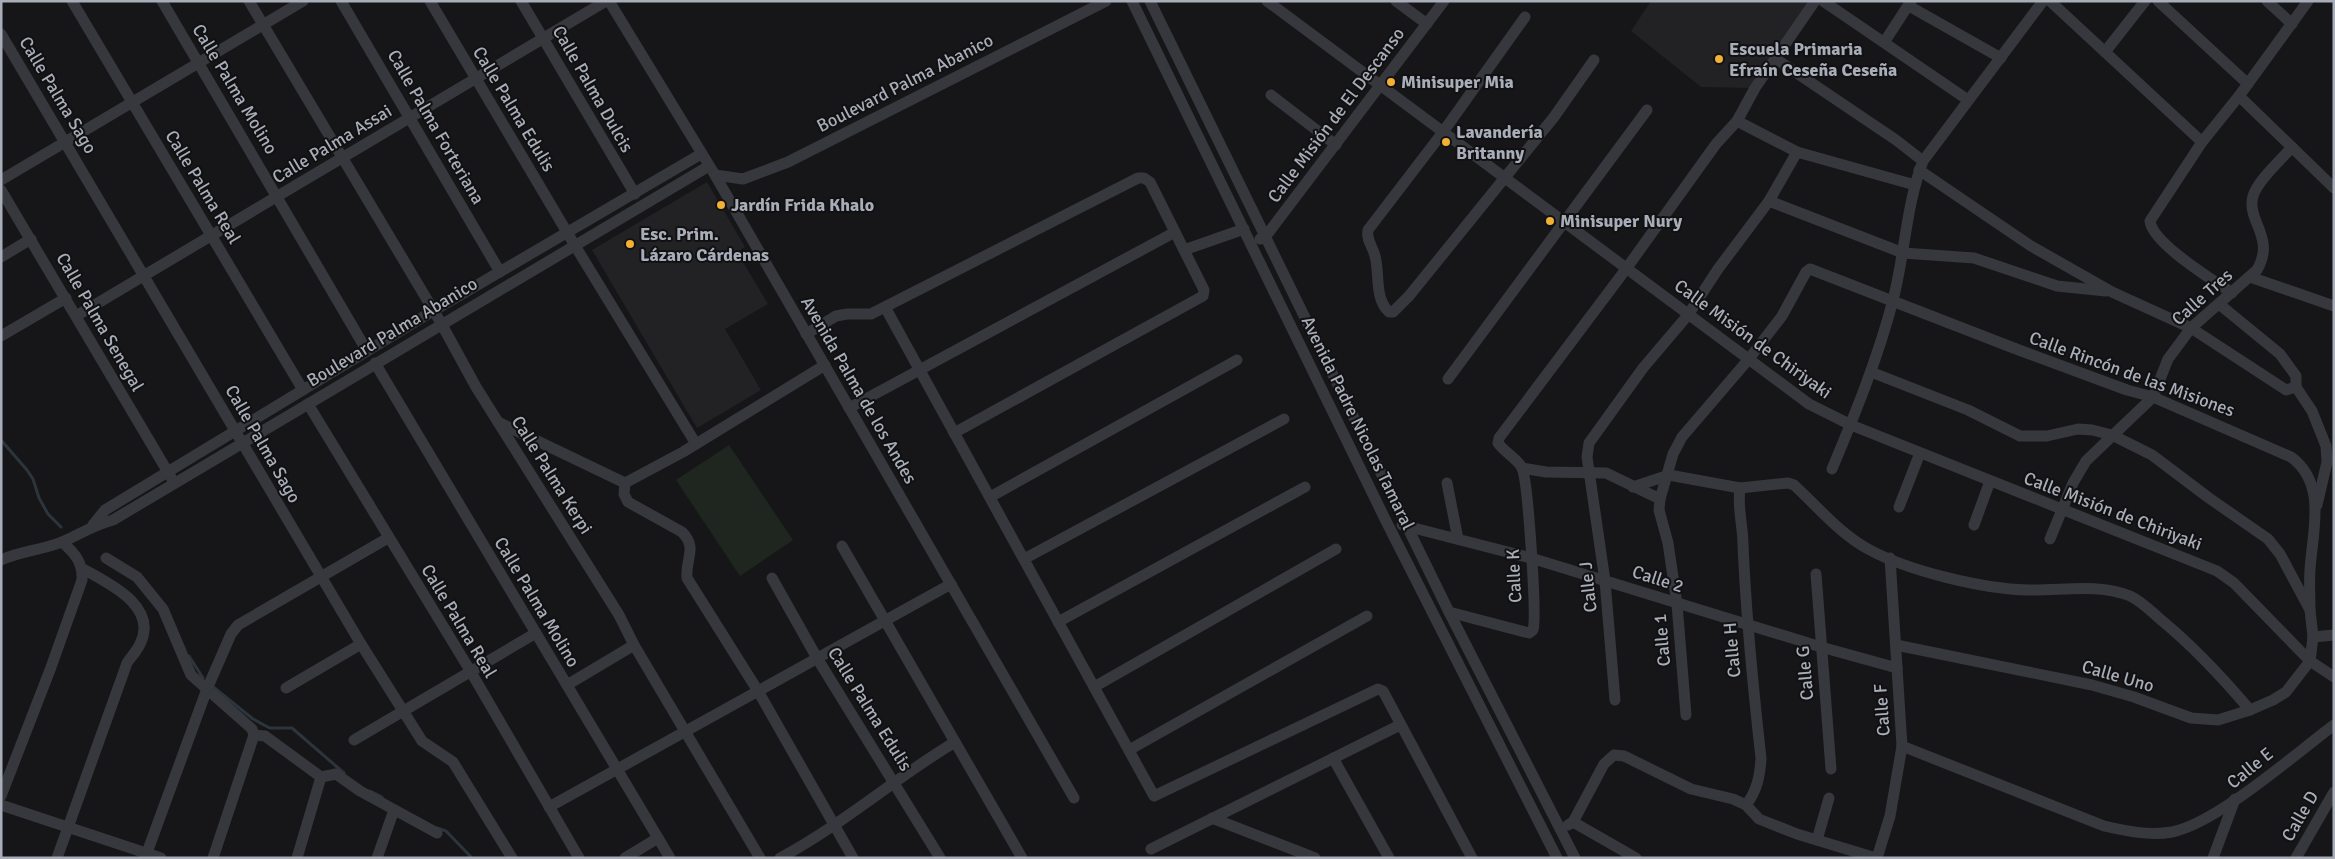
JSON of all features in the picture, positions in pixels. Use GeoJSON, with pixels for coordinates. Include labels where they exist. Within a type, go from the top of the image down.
{"type":"FeatureCollection","features":[{"type":"Feature","properties":{"kind":"street","name":"Calle Palma Real"},"geometry":{"type":"LineString","coordinates":[[72,1],[303,390]]}},
{"type":"Feature","properties":{"kind":"street","name":"Calle Palma Molino"},"geometry":{"type":"LineString","coordinates":[[162,1],[278,196],[367,351]]}},
{"type":"Feature","properties":{"kind":"street"},"geometry":{"type":"LineString","coordinates":[[249,1],[434,311]]}},
{"type":"Feature","properties":{"kind":"street"},"geometry":{"type":"LineString","coordinates":[[1,180],[303,1]]}},
{"type":"Feature","properties":{"kind":"street","name":"Calle Palma Forteriana"},"geometry":{"type":"LineString","coordinates":[[341,1],[411,117],[500,272]]}},
{"type":"Feature","properties":{"kind":"street","name":"Calle Palma Edulis"},"geometry":{"type":"LineString","coordinates":[[430,1],[574,244]]}},
{"type":"Feature","properties":{"kind":"street","name":"Calle Palma Dulcis"},"geometry":{"type":"LineString","coordinates":[[521,1],[635,194]]}},
{"type":"Feature","properties":{"kind":"street","name":"Calle Palma Assai"},"geometry":{"type":"LineString","coordinates":[[76,316],[608,1]]}},
{"type":"Feature","properties":{"kind":"street","name":"Avenida Palma de los Andes"},"geometry":{"type":"LineString","coordinates":[[608,1],[712,171],[1074,798]]}},
{"type":"Feature","properties":{"kind":"street","name":"Boulevard Palma Abanico"},"geometry":{"type":"LineString","coordinates":[[1,560],[26,550],[62,542],[93,525],[112,520],[574,244],[712,171],[743,179],[788,162],[1106,1]]}},
{"type":"Feature","properties":{"kind":"street","name":"Avenida Padre Nicolas Tamaral"},"geometry":{"type":"LineString","coordinates":[[1132,1],[1252,243],[1386,521],[1557,858]]}},
{"type":"Feature","properties":{"kind":"street","name":"Avenida Padre Nicolas Tamaral"},"geometry":{"type":"LineString","coordinates":[[1150,1],[1449,612],[1575,858]]}},
{"type":"Feature","properties":{"kind":"street","name":"Calle Misión de Chiriyaki"},"geometry":{"type":"LineString","coordinates":[[1267,1],[1809,404],[1851,425],[1990,482],[2206,566],[2225,576],[2310,660],[2334,676]]}},
{"type":"Feature","properties":{"kind":"street"},"geometry":{"type":"LineString","coordinates":[[1396,1],[1427,24]]}},
{"type":"Feature","properties":{"kind":"street","name":"Calle Misión de El Descanso"},"geometry":{"type":"LineString","coordinates":[[1252,243],[1266,236],[1382,86],[1444,1]]}},
{"type":"Feature","properties":{"kind":"street"},"geometry":{"type":"LineString","coordinates":[[1660,499],[1606,472],[1546,472],[1522,468],[1498,443],[1505,430],[1626,269],[1716,144],[1737,121],[1756,88],[1815,1]]}},
{"type":"Feature","properties":{"kind":"street"},"geometry":{"type":"LineString","coordinates":[[1823,1],[1885,41],[1968,100]]}},
{"type":"Feature","properties":{"kind":"street"},"geometry":{"type":"LineString","coordinates":[[1832,469],[1871,372],[1892,302],[1915,185],[1921,166],[2043,1]]}},
{"type":"Feature","properties":{"kind":"street"},"geometry":{"type":"LineString","coordinates":[[2050,1],[2202,142]]}},
{"type":"Feature","properties":{"kind":"street"},"geometry":{"type":"LineString","coordinates":[[2105,52],[2145,1]]}},
{"type":"Feature","properties":{"kind":"street"},"geometry":{"type":"LineString","coordinates":[[2158,1],[2248,84]]}},
{"type":"Feature","properties":{"kind":"street"},"geometry":{"type":"LineString","coordinates":[[2267,1],[2292,24]]}},
{"type":"Feature","properties":{"kind":"street"},"geometry":{"type":"LineString","coordinates":[[2232,293],[2182,259],[2150,227],[2150,221],[2165,195],[2202,142],[2239,96],[2308,1]]}},
{"type":"Feature","properties":{"kind":"street"},"geometry":{"type":"LineString","coordinates":[[1885,41],[1910,4],[2002,58]]}},
{"type":"Feature","properties":{"kind":"street"},"geometry":{"type":"LineString","coordinates":[[1525,17],[1443,132],[1368,230],[1367,236],[1375,254],[1377,283],[1384,308],[1389,312],[1394,312],[1409,296],[1554,117],[1594,60]]}},
{"type":"Feature","properties":{"kind":"street","name":"Calle Palma Sago"},"geometry":{"type":"LineString","coordinates":[[1,34],[145,275],[242,444],[361,644],[425,745],[454,762],[512,858]]}},
{"type":"Feature","properties":{"kind":"street"},"geometry":{"type":"LineString","coordinates":[[1776,59],[1896,140],[1921,166],[2031,246],[2112,292],[2165,314],[2191,328],[2286,390],[2296,387]]}},
{"type":"Feature","properties":{"kind":"street"},"geometry":{"type":"LineString","coordinates":[[1271,95],[1336,145]]}},
{"type":"Feature","properties":{"kind":"street"},"geometry":{"type":"LineString","coordinates":[[2239,96],[2334,188]]}},
{"type":"Feature","properties":{"kind":"street"},"geometry":{"type":"LineString","coordinates":[[1448,379],[1647,110]]}},
{"type":"Feature","properties":{"kind":"street"},"geometry":{"type":"LineString","coordinates":[[1737,121],[1796,152],[1915,185]]}},
{"type":"Feature","properties":{"kind":"street","name":"Calle Tres"},"geometry":{"type":"LineString","coordinates":[[2050,539],[2078,471],[2152,397],[2168,358],[2191,328],[2250,277],[2264,259],[2265,246],[2253,206],[2253,197],[2274,166],[2292,148]]}},
{"type":"Feature","properties":{"kind":"street","name":"Calle J"},"geometry":{"type":"LineString","coordinates":[[1615,700],[1605,581],[1587,457],[1589,443],[1596,430],[1643,368],[1688,314],[1718,269],[1769,201],[1796,152]]}},
{"type":"Feature","properties":{"kind":"street","name":"Boulevard Palma Abanico"},"geometry":{"type":"LineString","coordinates":[[93,525],[105,510],[367,351],[701,154]]}},
{"type":"Feature","properties":{"kind":"street"},"geometry":{"type":"LineString","coordinates":[[806,334],[836,316],[871,314],[1138,178],[1144,178],[1150,182],[1204,290],[1203,296],[954,432]]}},
{"type":"Feature","properties":{"kind":"street","name":"Calle Palma Senegal"},"geometry":{"type":"LineString","coordinates":[[1,190],[175,483]]}},
{"type":"Feature","properties":{"kind":"street"},"geometry":{"type":"LineString","coordinates":[[1769,201],[1903,253],[1974,258],[2057,286],[2112,292]]}},
{"type":"Feature","properties":{"kind":"street"},"geometry":{"type":"LineString","coordinates":[[1184,250],[1244,229]]}},
{"type":"Feature","properties":{"kind":"street"},"geometry":{"type":"LineString","coordinates":[[849,408],[1175,232]]}},
{"type":"Feature","properties":{"kind":"street"},"geometry":{"type":"LineString","coordinates":[[1,257],[30,239]]}},
{"type":"Feature","properties":{"kind":"street"},"geometry":{"type":"LineString","coordinates":[[574,244],[696,444]]}},
{"type":"Feature","properties":{"kind":"street","name":"Calle Rincón de las Misiones"},"geometry":{"type":"LineString","coordinates":[[1810,269],[2063,367],[2152,397],[2291,457],[2301,466],[2306,474],[2316,510],[2310,568],[2310,610],[2313,637],[2310,660]]}},
{"type":"Feature","properties":{"kind":"street","name":"Calle 1"},"geometry":{"type":"LineString","coordinates":[[1686,715],[1677,604],[1668,543],[1659,510],[1660,499],[1669,475],[1673,454],[1682,437],[1748,360],[1782,316],[1806,272],[1810,269]]}},
{"type":"Feature","properties":{"kind":"street"},"geometry":{"type":"LineString","coordinates":[[2250,277],[2334,306]]}},
{"type":"Feature","properties":{"kind":"street"},"geometry":{"type":"LineString","coordinates":[[1,336],[66,298]]}},
{"type":"Feature","properties":{"kind":"street"},"geometry":{"type":"LineString","coordinates":[[2219,304],[2280,354],[2296,376],[2296,387],[2312,411],[2326,446],[2327,462],[2316,510]]}},
{"type":"Feature","properties":{"kind":"street"},"geometry":{"type":"LineString","coordinates":[[885,307],[1154,796],[1378,689],[1383,691],[1472,858]]}},
{"type":"Feature","properties":{"kind":"street","name":"Calle Palma Kerpi"},"geometry":{"type":"LineString","coordinates":[[434,311],[497,422],[614,607],[760,858]]}},
{"type":"Feature","properties":{"kind":"street"},"geometry":{"type":"LineString","coordinates":[[990,497],[1237,360]]}},
{"type":"Feature","properties":{"kind":"street","name":"Calle Palma Molino"},"geometry":{"type":"LineString","coordinates":[[375,363],[670,858]]}},
{"type":"Feature","properties":{"kind":"street"},"geometry":{"type":"LineString","coordinates":[[624,483],[696,444],[824,366]]}},
{"type":"Feature","properties":{"kind":"street"},"geometry":{"type":"LineString","coordinates":[[1871,372],[1968,410],[2020,436],[2046,436],[2078,429],[2112,435],[2152,455],[2268,539],[2280,554],[2310,610]]}},
{"type":"Feature","properties":{"kind":"street","name":"Calle Palma Real"},"geometry":{"type":"LineString","coordinates":[[308,404],[470,672],[579,858]]}},
{"type":"Feature","properties":{"kind":"street"},"geometry":{"type":"LineString","coordinates":[[1024,560],[1284,419]]}},
{"type":"Feature","properties":{"kind":"street"},"geometry":{"type":"LineString","coordinates":[[497,422],[624,483]]}},
{"type":"Feature","properties":{"kind":"street"},"geometry":{"type":"LineString","coordinates":[[1899,507],[1920,453]]}},
{"type":"Feature","properties":{"kind":"street","name":"Calle K"},"geometry":{"type":"LineString","coordinates":[[1449,612],[1530,632],[1533,630],[1532,558],[1522,468]]}},
{"type":"Feature","properties":{"kind":"street"},"geometry":{"type":"LineString","coordinates":[[1634,487],[1669,475],[1740,488],[1779,483],[1794,484],[1835,524],[1867,549],[1890,558],[1935,573],[2000,588],[2042,591],[2080,588],[2127,595],[2139,601],[2170,627],[2202,657],[2250,710]]}},
{"type":"Feature","properties":{"kind":"street"},"geometry":{"type":"LineString","coordinates":[[1974,526],[1990,482]]}},
{"type":"Feature","properties":{"kind":"street"},"geometry":{"type":"LineString","coordinates":[[624,483],[624,494],[628,502],[682,532],[689,539],[692,546],[686,567],[687,578],[758,691],[852,858]]}},
{"type":"Feature","properties":{"kind":"street"},"geometry":{"type":"LineString","coordinates":[[1447,483],[1458,539]]}},
{"type":"Feature","properties":{"kind":"street"},"geometry":{"type":"LineString","coordinates":[[1058,622],[1305,487]]}},
{"type":"Feature","properties":{"kind":"street","name":"Calle H"},"geometry":{"type":"LineString","coordinates":[[1740,488],[1738,502],[1743,530],[1746,625],[1761,758],[1760,773],[1754,795],[1746,805]]}},
{"type":"Feature","properties":{"kind":"street","name":"Calle 2"},"geometry":{"type":"LineString","coordinates":[[1386,521],[1532,558],[1821,648],[1897,668]]}},
{"type":"Feature","properties":{"kind":"street"},"geometry":{"type":"LineString","coordinates":[[146,855],[210,684],[231,634],[238,625],[388,538]]}},
{"type":"Feature","properties":{"kind":"street"},"geometry":{"type":"LineString","coordinates":[[57,858],[127,663],[141,643],[144,625],[132,599],[116,587],[83,569],[73,552],[62,542]]}},
{"type":"Feature","properties":{"kind":"street"},"geometry":{"type":"LineString","coordinates":[[842,546],[1022,858]]}},
{"type":"Feature","properties":{"kind":"street"},"geometry":{"type":"LineString","coordinates":[[1094,687],[1336,549]]}},
{"type":"Feature","properties":{"kind":"street"},"geometry":{"type":"LineString","coordinates":[[106,558],[137,577],[163,609],[191,675],[210,684],[252,729],[254,735],[213,858]]}},
{"type":"Feature","properties":{"kind":"street","name":"Calle F"},"geometry":{"type":"LineString","coordinates":[[1877,858],[1890,816],[1902,746],[1890,558]]}},
{"type":"Feature","properties":{"kind":"street"},"geometry":{"type":"LineString","coordinates":[[1,796],[50,670],[82,580],[83,569]]}},
{"type":"Feature","properties":{"kind":"street","name":"Calle G"},"geometry":{"type":"LineString","coordinates":[[1816,574],[1831,769]]}},
{"type":"Feature","properties":{"kind":"street","name":"Calle Palma Edulis"},"geometry":{"type":"LineString","coordinates":[[772,578],[817,658],[895,781],[940,858]]}},
{"type":"Feature","properties":{"kind":"street"},"geometry":{"type":"LineString","coordinates":[[549,808],[951,584]]}},
{"type":"Feature","properties":{"kind":"street"},"geometry":{"type":"LineString","coordinates":[[1129,750],[1368,616]]}},
{"type":"Feature","properties":{"kind":"street"},"geometry":{"type":"LineString","coordinates":[[354,740],[536,632]]}},
{"type":"Feature","properties":{"kind":"street"},"geometry":{"type":"LineString","coordinates":[[2313,637],[2334,636]]}},
{"type":"Feature","properties":{"kind":"street"},"geometry":{"type":"LineString","coordinates":[[286,688],[361,644]]}},
{"type":"Feature","properties":{"kind":"street"},"geometry":{"type":"LineString","coordinates":[[567,685],[634,644]]}},
{"type":"Feature","properties":{"kind":"street","name":"Calle Uno"},"geometry":{"type":"LineString","coordinates":[[1896,645],[2092,685],[2134,697],[2191,718],[2218,720],[2250,710],[2286,692],[2310,660]]}},
{"type":"Feature","properties":{"kind":"street"},"geometry":{"type":"LineString","coordinates":[[1151,849],[1400,725]]}},
{"type":"Feature","properties":{"kind":"street","name":"Calle E"},"geometry":{"type":"LineString","coordinates":[[2213,858],[2235,799],[2334,725]]}},
{"type":"Feature","properties":{"kind":"street"},"geometry":{"type":"LineString","coordinates":[[254,735],[265,736],[321,777],[336,774],[360,791],[437,833]]}},
{"type":"Feature","properties":{"kind":"street"},"geometry":{"type":"LineString","coordinates":[[780,858],[834,825],[895,781],[955,742]]}},
{"type":"Feature","properties":{"kind":"street"},"geometry":{"type":"LineString","coordinates":[[1902,746],[2080,818],[2128,831],[2155,833],[2187,828],[2235,799]]}},
{"type":"Feature","properties":{"kind":"street"},"geometry":{"type":"LineString","coordinates":[[1560,829],[1573,822],[1604,764],[1614,755],[1624,756],[1691,789],[1733,798],[1746,805],[1759,820],[1877,858]]}},
{"type":"Feature","properties":{"kind":"street"},"geometry":{"type":"LineString","coordinates":[[1333,758],[1389,858]]}},
{"type":"Feature","properties":{"kind":"street"},"geometry":{"type":"LineString","coordinates":[[297,858],[321,777]]}},
{"type":"Feature","properties":{"kind":"street","name":"Calle D"},"geometry":{"type":"LineString","coordinates":[[2296,858],[2334,792]]}},
{"type":"Feature","properties":{"kind":"street"},"geometry":{"type":"LineString","coordinates":[[1817,840],[1829,798]]}},
{"type":"Feature","properties":{"kind":"street"},"geometry":{"type":"LineString","coordinates":[[1,805],[69,826],[146,855],[161,858]]}},
{"type":"Feature","properties":{"kind":"street"},"geometry":{"type":"LineString","coordinates":[[377,858],[394,810]]}},
{"type":"Feature","properties":{"kind":"street"},"geometry":{"type":"LineString","coordinates":[[1212,818],[1315,858]]}},
{"type":"Feature","properties":{"kind":"street"},"geometry":{"type":"LineString","coordinates":[[1573,822],[1636,858]]}},
{"type":"Feature","properties":{"kind":"street"},"geometry":{"type":"LineString","coordinates":[[625,858],[658,838]]}},
{"type":"Feature","properties":{"kind":"shaded area","name":"Escuela Primaria Efraín Ceseña Ceseña"},"geometry":{"type":"Polygon","coordinates":[[[1651,1],[1804,1],[1808,3],[1755,88],[1701,87],[1631,31],[1651,1]]]}},
{"type":"Feature","properties":{"kind":"shaded area"},"geometry":{"type":"Polygon","coordinates":[[[707,182],[745,247],[737,252],[768,304],[725,329],[761,390],[697,428],[592,250],[707,182]]]}},
{"type":"Feature","properties":{"kind":"shaded area"},"geometry":{"type":"Polygon","coordinates":[[[729,445],[793,540],[740,576],[676,480],[729,445]]]}},
{"type":"Feature","properties":{"kind":"waterway"},"geometry":{"type":"LineString","coordinates":[[1,440],[27,470],[33,479],[39,498],[48,514],[61,527]]}},
{"type":"Feature","properties":{"kind":"waterway"},"geometry":{"type":"LineString","coordinates":[[189,656],[203,678]]}},
{"type":"Feature","properties":{"kind":"waterway"},"geometry":{"type":"LineString","coordinates":[[212,686],[253,719],[264,725],[270,728],[292,728],[344,773]]}},
{"type":"Feature","properties":{"kind":"waterway"},"geometry":{"type":"LineString","coordinates":[[370,791],[382,797]]}},
{"type":"Feature","properties":{"kind":"waterway"},"geometry":{"type":"LineString","coordinates":[[437,828],[446,831],[472,858]]}},
{"type":"Feature","properties":{"kind":"place","name":"Escuela Primaria Efraín Ceseña Ceseña"},"geometry":{"type":"Point","coordinates":[1719,59]}},
{"type":"Feature","properties":{"kind":"place","name":"Minisuper Mia"},"geometry":{"type":"Point","coordinates":[1391,82]}},
{"type":"Feature","properties":{"kind":"place","name":"Lavandería Britanny"},"geometry":{"type":"Point","coordinates":[1446,142]}},
{"type":"Feature","properties":{"kind":"place","name":"Jardín Frida Khalo"},"geometry":{"type":"Point","coordinates":[721,205]}},
{"type":"Feature","properties":{"kind":"place","name":"Minisuper Nury"},"geometry":{"type":"Point","coordinates":[1550,221]}},
{"type":"Feature","properties":{"kind":"place","name":"Esc. Prim. Lázaro Cárdenas"},"geometry":{"type":"Point","coordinates":[630,244]}}]}
